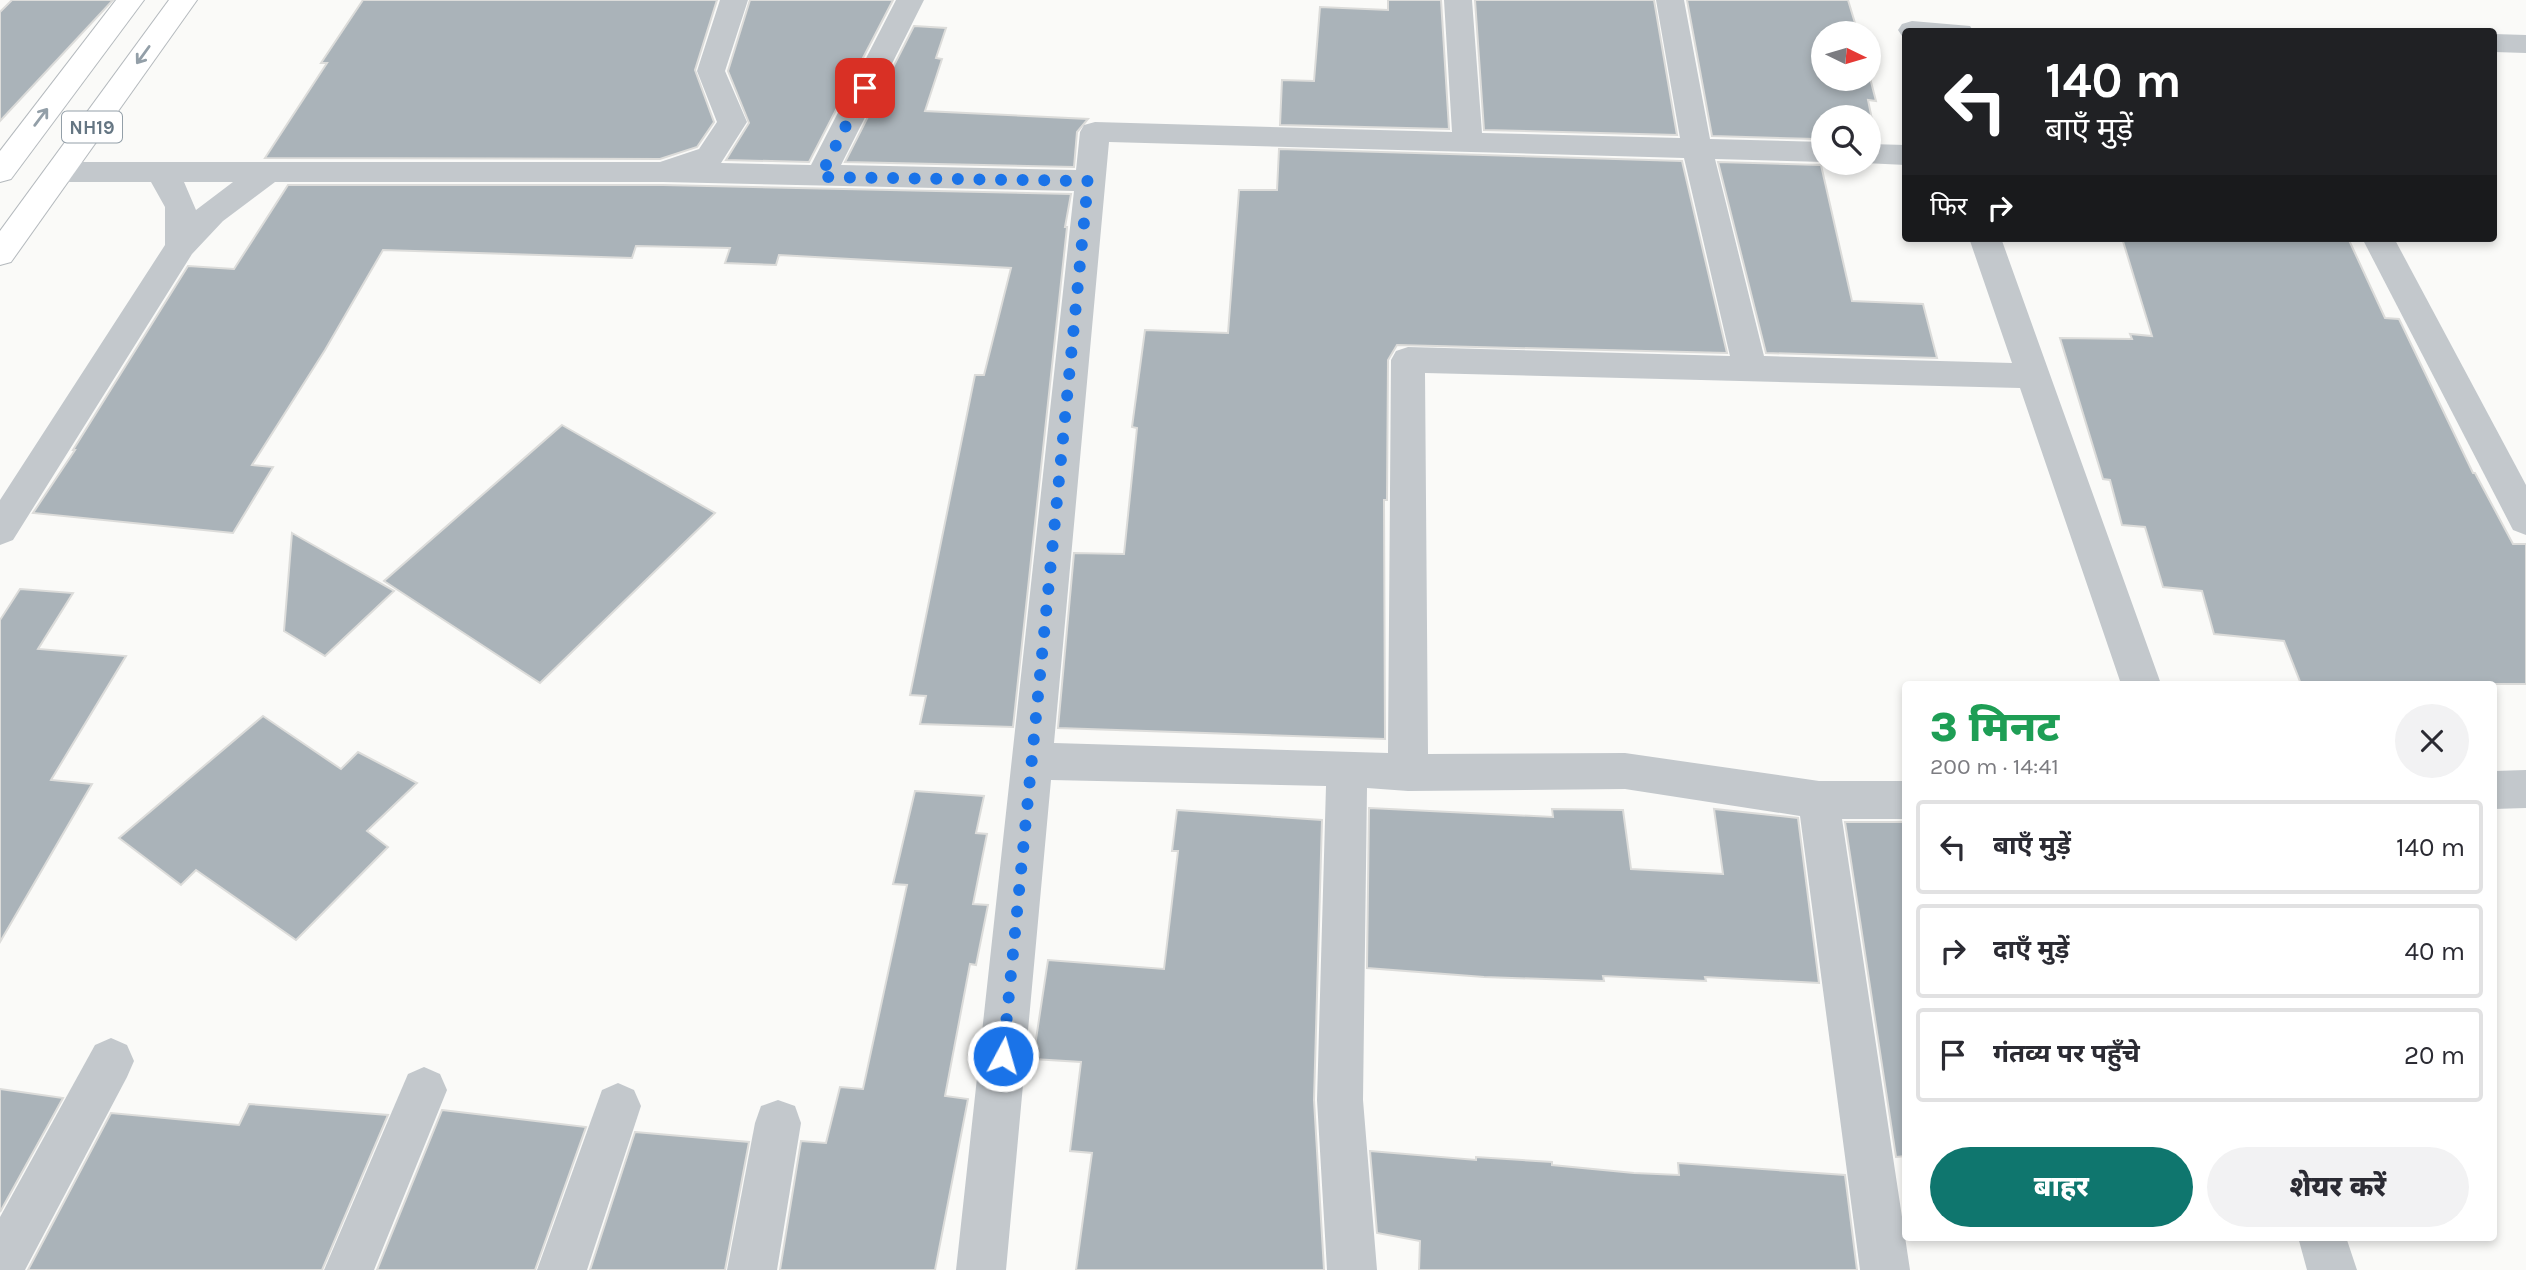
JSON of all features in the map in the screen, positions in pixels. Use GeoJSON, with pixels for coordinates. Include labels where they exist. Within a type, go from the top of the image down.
{"type":"FeatureCollection","features":[{"type":"Feature","properties":{"kind":"highway","name":"NH19"},"geometry":{"type":"LineString","coordinates":[[0,172],[130,0]]}},
{"type":"Feature","properties":{"kind":"highway","name":"NH19"},"geometry":{"type":"LineString","coordinates":[[0,254],[183,0]]}},
{"type":"Feature","properties":{"kind":"street"},"geometry":{"type":"LineString","coordinates":[[663,172],[710,156],[732,122],[711,71],[734,0]]}},
{"type":"Feature","properties":{"kind":"street"},"geometry":{"type":"LineString","coordinates":[[820,177],[910,0]]}},
{"type":"Feature","properties":{"kind":"street"},"geometry":{"type":"LineString","coordinates":[[1458,0],[1468,143]]}},
{"type":"Feature","properties":{"kind":"street"},"geometry":{"type":"LineString","coordinates":[[1670,0],[1697,149],[1750,369]]}},
{"type":"Feature","properties":{"kind":"street"},"geometry":{"type":"LineString","coordinates":[[1904,0],[1912,28]]}},
{"type":"Feature","properties":{"kind":"street"},"geometry":{"type":"LineString","coordinates":[[2497,43],[2526,44]]}},
{"type":"Feature","properties":{"kind":"street"},"geometry":{"type":"LineString","coordinates":[[982,1270],[1088,181],[1095,132],[1811,152]]}},
{"type":"Feature","properties":{"kind":"street"},"geometry":{"type":"LineString","coordinates":[[1881,154],[1902,155]]}},
{"type":"Feature","properties":{"kind":"street"},"geometry":{"type":"LineString","coordinates":[[59,173],[663,172],[1088,181]]}},
{"type":"Feature","properties":{"kind":"street"},"geometry":{"type":"LineString","coordinates":[[160,173],[175,190],[183,211],[181,246]]}},
{"type":"Feature","properties":{"kind":"street"},"geometry":{"type":"LineString","coordinates":[[0,530],[181,246],[212,213],[267,173]]}},
{"type":"Feature","properties":{"kind":"street"},"geometry":{"type":"LineString","coordinates":[[1986,242],[2140,681]]}},
{"type":"Feature","properties":{"kind":"street"},"geometry":{"type":"LineString","coordinates":[[2380,242],[2524,512]]}},
{"type":"Feature","properties":{"kind":"street"},"geometry":{"type":"LineString","coordinates":[[1408,773],[1408,360],[2034,376]]}},
{"type":"Feature","properties":{"kind":"street"},"geometry":{"type":"LineString","coordinates":[[1032,761],[1347,768],[1408,773],[1625,772],[1819,800],[1902,800]]}},
{"type":"Feature","properties":{"kind":"street"},"geometry":{"type":"LineString","coordinates":[[1347,768],[1340,1100],[1352,1270]]}},
{"type":"Feature","properties":{"kind":"street"},"geometry":{"type":"LineString","coordinates":[[2497,790],[2526,789]]}},
{"type":"Feature","properties":{"kind":"street"},"geometry":{"type":"LineString","coordinates":[[1819,800],[1885,1270]]}},
{"type":"Feature","properties":{"kind":"street"},"geometry":{"type":"LineString","coordinates":[[0,1266],[111,1061]]}},
{"type":"Feature","properties":{"kind":"street"},"geometry":{"type":"LineString","coordinates":[[349,1270],[424,1090]]}},
{"type":"Feature","properties":{"kind":"street"},"geometry":{"type":"LineString","coordinates":[[562,1270],[618,1106]]}},
{"type":"Feature","properties":{"kind":"street"},"geometry":{"type":"LineString","coordinates":[[752,1270],[778,1124]]}},
{"type":"Feature","properties":{"kind":"street"},"geometry":{"type":"LineString","coordinates":[[2323,1241],[2332,1270]]}},
{"type":"Feature","properties":{"kind":"building"},"geometry":{"type":"Polygon","coordinates":[[[12,0],[113,0],[0,121],[0,12],[12,0]]]}},
{"type":"Feature","properties":{"kind":"building"},"geometry":{"type":"Polygon","coordinates":[[[363,0],[717,0],[695,70],[714,122],[697,147],[660,159],[265,158],[327,63],[321,63],[363,0]]]}},
{"type":"Feature","properties":{"kind":"building"},"geometry":{"type":"Polygon","coordinates":[[[750,0],[893,0],[809,162],[726,160],[749,123],[728,71],[750,0]]]}},
{"type":"Feature","properties":{"kind":"building"},"geometry":{"type":"Polygon","coordinates":[[[1388,0],[1441,0],[1449,129],[1280,125],[1282,80],[1314,81],[1320,7],[1388,10],[1388,0]]]}},
{"type":"Feature","properties":{"kind":"building"},"geometry":{"type":"Polygon","coordinates":[[[1475,0],[1654,0],[1677,135],[1484,130],[1475,0]]]}},
{"type":"Feature","properties":{"kind":"building"},"geometry":{"type":"Polygon","coordinates":[[[1687,0],[1848,0],[1854,21],[1811,21],[1811,91],[1873,91],[1876,101],[1868,100],[1869,105],[1811,105],[1811,139],[1712,136],[1687,0]]]}},
{"type":"Feature","properties":{"kind":"building"},"geometry":{"type":"Polygon","coordinates":[[[914,26],[946,28],[936,58],[942,59],[925,111],[1088,119],[1077,132],[1074,167],[845,162],[914,26]]]}},
{"type":"Feature","properties":{"kind":"building"},"geometry":{"type":"Polygon","coordinates":[[[1279,149],[1682,161],[1727,353],[1397,345],[1388,360],[1387,500],[1384,500],[1385,739],[1058,728],[1074,553],[1124,554],[1137,428],[1132,427],[1145,330],[1228,333],[1239,190],[1277,190],[1279,149]]]}},
{"type":"Feature","properties":{"kind":"building"},"geometry":{"type":"Polygon","coordinates":[[[1718,162],[1811,165],[1811,175],[1823,175],[1852,301],[1923,304],[1937,358],[1766,353],[1718,162]]]}},
{"type":"Feature","properties":{"kind":"building"},"geometry":{"type":"Polygon","coordinates":[[[288,185],[663,185],[1071,194],[1065,227],[1013,727],[920,724],[926,696],[910,695],[975,375],[984,375],[1011,268],[779,255],[776,265],[725,263],[730,248],[636,246],[632,258],[383,250],[325,350],[252,465],[273,467],[233,533],[33,513],[188,266],[234,269],[288,185]]]}},
{"type":"Feature","properties":{"kind":"building"},"geometry":{"type":"Polygon","coordinates":[[[2123,242],[2350,242],[2385,318],[2399,319],[2473,473],[2513,544],[2526,544],[2526,684],[2497,684],[2497,681],[2300,681],[2284,641],[2214,634],[2202,591],[2163,587],[2145,527],[2122,525],[2110,480],[2103,479],[2060,338],[2132,339],[2130,334],[2152,336],[2123,242]]]}},
{"type":"Feature","properties":{"kind":"building"},"geometry":{"type":"Polygon","coordinates":[[[562,425],[715,513],[540,683],[384,581],[562,425]]]}},
{"type":"Feature","properties":{"kind":"building"},"geometry":{"type":"Polygon","coordinates":[[[292,533],[394,591],[325,656],[284,631],[292,533]]]}},
{"type":"Feature","properties":{"kind":"building"},"geometry":{"type":"Polygon","coordinates":[[[20,589],[73,593],[38,649],[126,656],[51,780],[92,784],[0,942],[0,620],[20,589]]]}},
{"type":"Feature","properties":{"kind":"building"},"geometry":{"type":"Polygon","coordinates":[[[263,716],[341,769],[358,752],[417,783],[367,831],[388,847],[296,940],[196,870],[181,885],[119,838],[263,716]]]}},
{"type":"Feature","properties":{"kind":"building"},"geometry":{"type":"Polygon","coordinates":[[[915,791],[984,796],[976,833],[987,834],[973,904],[988,905],[976,965],[970,964],[945,1096],[968,1099],[935,1270],[780,1270],[801,1141],[826,1143],[840,1087],[863,1089],[907,885],[893,884],[915,791]]]}},
{"type":"Feature","properties":{"kind":"building"},"geometry":{"type":"Polygon","coordinates":[[[1369,808],[1553,817],[1552,809],[1623,810],[1631,869],[1723,874],[1714,809],[1798,818],[1819,983],[1705,977],[1706,981],[1603,976],[1604,981],[1484,977],[1367,968],[1369,808]]]}},
{"type":"Feature","properties":{"kind":"building"},"geometry":{"type":"Polygon","coordinates":[[[1177,810],[1322,820],[1314,1100],[1324,1270],[1076,1270],[1092,1153],[1070,1151],[1081,1062],[1033,1059],[1048,960],[1164,969],[1178,851],[1172,851],[1177,810]]]}},
{"type":"Feature","properties":{"kind":"building"},"geometry":{"type":"Polygon","coordinates":[[[1845,822],[1902,822],[1902,1156],[1896,1157],[1845,822]]]}},
{"type":"Feature","properties":{"kind":"building"},"geometry":{"type":"Polygon","coordinates":[[[0,1089],[63,1098],[0,1212],[0,1089]]]}},
{"type":"Feature","properties":{"kind":"building"},"geometry":{"type":"Polygon","coordinates":[[[249,1104],[388,1115],[322,1270],[28,1270],[111,1113],[239,1125],[249,1104]]]}},
{"type":"Feature","properties":{"kind":"building"},"geometry":{"type":"Polygon","coordinates":[[[442,1110],[586,1127],[535,1270],[377,1270],[442,1110]]]}},
{"type":"Feature","properties":{"kind":"building"},"geometry":{"type":"Polygon","coordinates":[[[635,1132],[749,1142],[725,1270],[590,1270],[635,1132]]]}},
{"type":"Feature","properties":{"kind":"building"},"geometry":{"type":"Polygon","coordinates":[[[1370,1151],[1476,1160],[1476,1157],[1552,1162],[1552,1165],[1634,1173],[1679,1175],[1678,1163],[1845,1175],[1857,1270],[1419,1270],[1420,1241],[1377,1233],[1370,1151]]]}},
{"type":"Feature","properties":{"kind":"route"},"geometry":{"type":"LineString","coordinates":[[865,88],[820,177],[1088,181],[1003,1056]]}}]}
